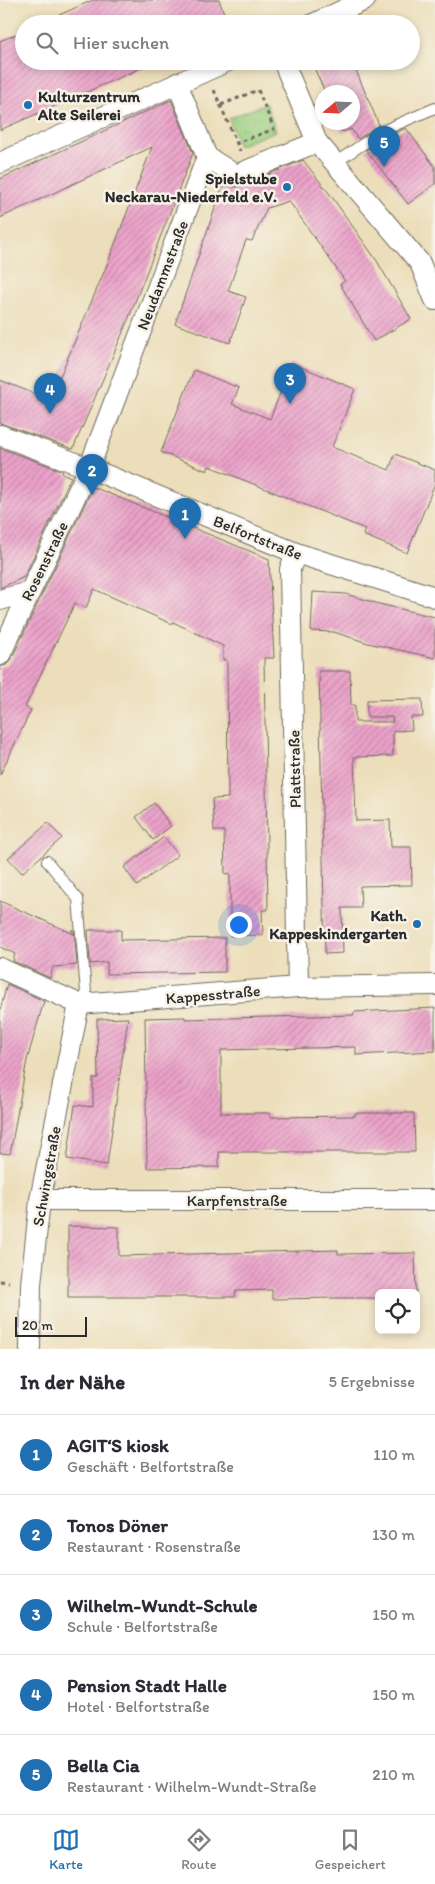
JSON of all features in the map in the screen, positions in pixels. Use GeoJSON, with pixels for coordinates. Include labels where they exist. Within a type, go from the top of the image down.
{"type":"FeatureCollection","features":[{"type":"Feature","properties":{"kind":"street"},"geometry":{"type":"LineString","coordinates":[[333,15],[366,0]]}},
{"type":"Feature","properties":{"kind":"street"},"geometry":{"type":"LineString","coordinates":[[287,70],[317,142],[427,260],[435,300]]}},
{"type":"Feature","properties":{"kind":"street"},"geometry":{"type":"LineString","coordinates":[[0,163],[206,71]]}},
{"type":"Feature","properties":{"kind":"street"},"geometry":{"type":"LineString","coordinates":[[177,83],[207,157],[236,175],[317,142]]}},
{"type":"Feature","properties":{"kind":"street","name":"Neudammstraße"},"geometry":{"type":"LineString","coordinates":[[89,468],[207,157]]}},
{"type":"Feature","properties":{"kind":"street","name":"Belfortstraße"},"geometry":{"type":"LineString","coordinates":[[0,434],[89,468],[296,553],[435,597]]}},
{"type":"Feature","properties":{"kind":"street","name":"Rosenstraße"},"geometry":{"type":"LineString","coordinates":[[0,655],[89,468]]}},
{"type":"Feature","properties":{"kind":"street","name":"Plattstraße"},"geometry":{"type":"LineString","coordinates":[[296,553],[290,569],[298,987]]}},
{"type":"Feature","properties":{"kind":"street"},"geometry":{"type":"LineString","coordinates":[[0,600],[29,592]]}},
{"type":"Feature","properties":{"kind":"street","name":"Kappesstraße"},"geometry":{"type":"LineString","coordinates":[[0,968],[83,1004],[298,987],[435,985]]}},
{"type":"Feature","properties":{"kind":"street","name":"Schwingstraße"},"geometry":{"type":"LineString","coordinates":[[30,1349],[31,1284],[40,1200],[83,1004]]}},
{"type":"Feature","properties":{"kind":"street","name":"Karpfenstraße"},"geometry":{"type":"LineString","coordinates":[[40,1200],[435,1200]]}},
{"type":"Feature","properties":{"kind":"lane"},"geometry":{"type":"LineString","coordinates":[[335,163],[382,131],[435,108]]}},
{"type":"Feature","properties":{"kind":"lane"},"geometry":{"type":"LineString","coordinates":[[48,861],[78,899],[83,1004]]}},
{"type":"Feature","properties":{"kind":"path"},"geometry":{"type":"LineString","coordinates":[[206,71],[248,170]]}},
{"type":"Feature","properties":{"kind":"path"},"geometry":{"type":"LineString","coordinates":[[220,105],[258,90],[274,129],[236,143]]}},
{"type":"Feature","properties":{"kind":"green space"},"geometry":{"type":"Polygon","coordinates":[[[266,104],[276,131],[238,146],[229,118],[266,104]]]}},
{"type":"Feature","properties":{"kind":"building"},"geometry":{"type":"Polygon","coordinates":[[[93,0],[219,0],[225,15],[59,15],[93,0]]]}},
{"type":"Feature","properties":{"kind":"building","name":"Kulturzentrum Alte Seilerei"},"geometry":{"type":"Polygon","coordinates":[[[15,35],[15,70],[137,70],[0,130],[0,41],[15,35]]]}},
{"type":"Feature","properties":{"kind":"building"},"geometry":{"type":"Polygon","coordinates":[[[315,70],[356,70],[379,125],[358,139],[352,130],[360,130],[360,85],[322,85],[315,70]]]}},
{"type":"Feature","properties":{"kind":"building"},"geometry":{"type":"Polygon","coordinates":[[[171,100],[193,153],[126,325],[73,449],[0,423],[0,380],[50,400],[107,265],[152,147],[0,218],[0,179],[171,100]]]}},
{"type":"Feature","properties":{"kind":"building"},"geometry":{"type":"Polygon","coordinates":[[[406,128],[435,167],[435,184],[408,204],[366,150],[406,128]]]}},
{"type":"Feature","properties":{"kind":"building"},"geometry":{"type":"Polygon","coordinates":[[[303,160],[332,197],[377,261],[411,319],[374,341],[340,284],[345,281],[289,201],[267,208],[252,241],[246,240],[228,291],[246,297],[230,343],[175,324],[222,188],[229,185],[240,186],[303,160]]]}},
{"type":"Feature","properties":{"kind":"building"},"geometry":{"type":"Polygon","coordinates":[[[292,363],[355,389],[332,447],[389,470],[395,454],[435,470],[435,483],[407,553],[363,535],[365,529],[209,466],[207,471],[161,452],[194,370],[239,388],[232,404],[270,419],[292,363]]]}},
{"type":"Feature","properties":{"kind":"building"},"geometry":{"type":"Polygon","coordinates":[[[0,448],[63,471],[62,473],[71,477],[24,577],[0,588],[0,448]]]}},
{"type":"Feature","properties":{"kind":"building"},"geometry":{"type":"Polygon","coordinates":[[[93,487],[269,559],[274,658],[264,658],[268,910],[262,910],[263,935],[230,936],[230,873],[225,874],[224,831],[214,831],[212,799],[228,798],[227,660],[223,660],[223,646],[173,622],[172,624],[94,589],[86,608],[75,603],[25,707],[31,710],[0,775],[0,667],[6,665],[11,660],[93,487]]]}},
{"type":"Feature","properties":{"kind":"building"},"geometry":{"type":"Polygon","coordinates":[[[313,592],[346,594],[435,617],[435,658],[368,643],[334,632],[311,631],[313,592]]]}},
{"type":"Feature","properties":{"kind":"building"},"geometry":{"type":"Polygon","coordinates":[[[319,671],[350,671],[351,705],[355,705],[355,722],[393,722],[392,717],[367,717],[367,700],[422,699],[423,717],[411,717],[412,730],[393,731],[393,756],[354,757],[356,821],[390,820],[391,847],[411,847],[412,885],[360,886],[361,908],[342,908],[343,953],[325,954],[319,671]]]}},
{"type":"Feature","properties":{"kind":"building"},"geometry":{"type":"Polygon","coordinates":[[[154,803],[171,826],[153,840],[136,817],[154,803]]]}},
{"type":"Feature","properties":{"kind":"building"},"geometry":{"type":"Polygon","coordinates":[[[48,823],[62,838],[22,873],[8,858],[48,823]]]}},
{"type":"Feature","properties":{"kind":"building"},"geometry":{"type":"Polygon","coordinates":[[[164,837],[178,855],[137,886],[124,867],[164,837]]]}},
{"type":"Feature","properties":{"kind":"building"},"geometry":{"type":"Polygon","coordinates":[[[0,901],[74,934],[71,930],[74,930],[77,965],[53,967],[50,978],[13,961],[15,954],[0,947],[0,901]]]}},
{"type":"Feature","properties":{"kind":"building"},"geometry":{"type":"Polygon","coordinates":[[[88,930],[121,930],[121,940],[225,938],[225,972],[107,974],[107,962],[90,964],[88,930]]]}},
{"type":"Feature","properties":{"kind":"building"},"geometry":{"type":"Polygon","coordinates":[[[7,984],[44,1001],[27,1060],[10,1154],[0,1153],[0,1011],[7,984]]]}},
{"type":"Feature","properties":{"kind":"building"},"geometry":{"type":"Polygon","coordinates":[[[435,1008],[435,1051],[356,1055],[356,1047],[221,1050],[221,1113],[270,1113],[270,1117],[355,1116],[355,1113],[414,1113],[415,1152],[219,1152],[219,1167],[147,1168],[145,1018],[185,1017],[185,1019],[354,1015],[354,1012],[435,1008]]]}},
{"type":"Feature","properties":{"kind":"building"},"geometry":{"type":"Polygon","coordinates":[[[128,1018],[107,1165],[67,1159],[75,1105],[93,1107],[93,1078],[98,1078],[97,1019],[128,1018]]]}},
{"type":"Feature","properties":{"kind":"building"},"geometry":{"type":"Polygon","coordinates":[[[68,1226],[119,1227],[119,1256],[338,1250],[338,1254],[415,1253],[416,1289],[375,1289],[375,1298],[272,1299],[272,1290],[236,1291],[235,1297],[68,1297],[68,1226]]]}},
{"type":"Feature","properties":{"kind":"place","name":"Kulturzentrum Alte Seilerei"},"geometry":{"type":"Point","coordinates":[28,105]}},
{"type":"Feature","properties":{"kind":"place","name":"Bella Cia"},"geometry":{"type":"Point","coordinates":[384,167]}},
{"type":"Feature","properties":{"kind":"place","name":"Spielstube Neckarau-Niederfeld e.V."},"geometry":{"type":"Point","coordinates":[287,187]}},
{"type":"Feature","properties":{"kind":"place","name":"Wilhelm-Wundt-Schule"},"geometry":{"type":"Point","coordinates":[290,404]}},
{"type":"Feature","properties":{"kind":"place","name":"Pension Stadt Halle"},"geometry":{"type":"Point","coordinates":[50,414]}},
{"type":"Feature","properties":{"kind":"place","name":"Tonos Döner"},"geometry":{"type":"Point","coordinates":[92,495]}},
{"type":"Feature","properties":{"kind":"place","name":"AGIT‘S kiosk"},"geometry":{"type":"Point","coordinates":[185,539]}},
{"type":"Feature","properties":{"kind":"place","name":"Kath. Kappeskindergarten"},"geometry":{"type":"Point","coordinates":[417,924]}}]}
